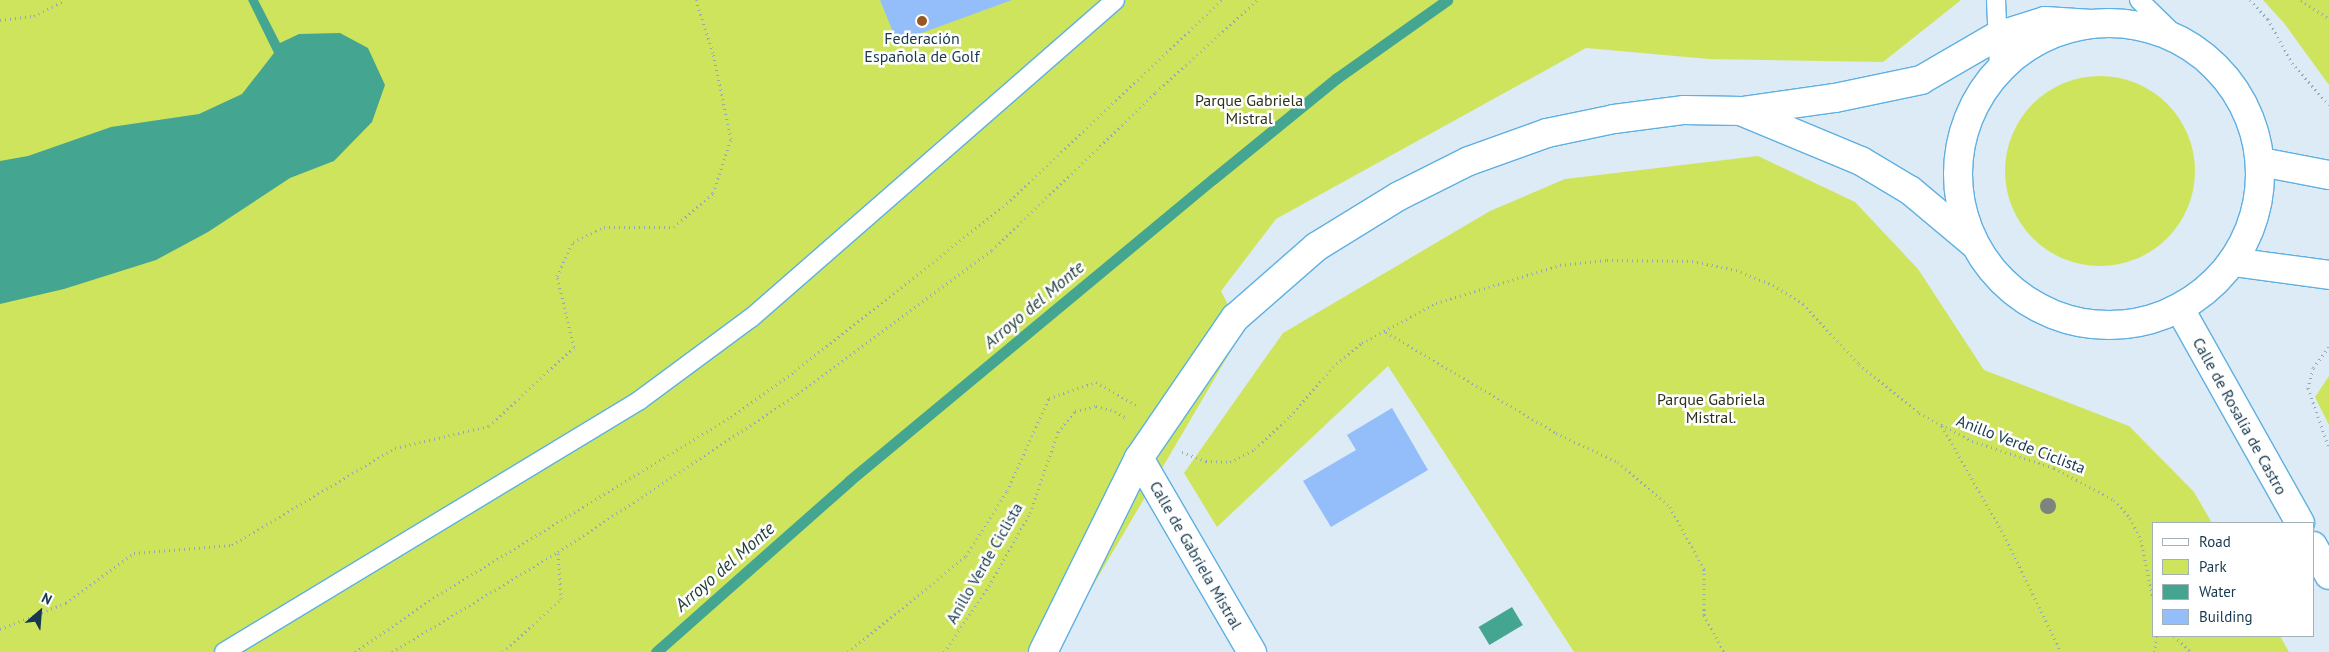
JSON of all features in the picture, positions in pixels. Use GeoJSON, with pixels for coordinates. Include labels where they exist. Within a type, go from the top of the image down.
{"type":"FeatureCollection","features":[{"type":"Feature","properties":{"kind":"street","name":"Calle de Gabriela Mistral"},"geometry":{"type":"LineString","coordinates":[[1043,652],[1151,439],[1235,318],[1316,247],[1399,196],[1469,161],[1547,132],[1614,119],[1684,110],[1742,111],[1836,98],[1921,80],[1997,36],[2045,21],[2092,24]]}},
{"type":"Feature","properties":{"kind":"street"},"geometry":{"type":"LineString","coordinates":[[2092,24],[2134,24],[2181,41],[2208,60],[2237,91],[2257,137],[2261,162],[2261,183],[2255,218],[2233,262],[2200,296],[2180,308],[2139,323],[2118,325],[2096,325],[2055,315],[2012,289],[1986,263],[1975,245],[1960,204],[1958,162],[1961,140],[1976,102],[1999,69],[2015,55],[2051,34],[2092,24]]}},
{"type":"Feature","properties":{"kind":"street","name":"Calle de Gabriela Mistral"},"geometry":{"type":"LineString","coordinates":[[1742,111],[1861,161],[1910,191],[1975,245]]}},
{"type":"Feature","properties":{"kind":"street"},"geometry":{"type":"LineString","coordinates":[[2261,162],[2329,175]]}},
{"type":"Feature","properties":{"kind":"street"},"geometry":{"type":"LineString","coordinates":[[2233,262],[2329,275]]}},
{"type":"Feature","properties":{"kind":"street","name":"Calle de Rosalía de Castro"},"geometry":{"type":"LineString","coordinates":[[2180,308],[2299,522]]}},
{"type":"Feature","properties":{"kind":"street","name":"Calle de Gabriela Mistral"},"geometry":{"type":"LineString","coordinates":[[1151,439],[1252,652]]}},
{"type":"Feature","properties":{"kind":"street"},"geometry":{"type":"LineString","coordinates":[[2314,548],[2329,576]]}},
{"type":"Feature","properties":{"kind":"lane"},"geometry":{"type":"LineString","coordinates":[[224,652],[640,400],[751,318],[1115,0]]}},
{"type":"Feature","properties":{"kind":"lane"},"geometry":{"type":"LineString","coordinates":[[1996,0],[1999,69]]}},
{"type":"Feature","properties":{"kind":"lane"},"geometry":{"type":"LineString","coordinates":[[2139,0],[2181,41]]}},
{"type":"Feature","properties":{"kind":"path"},"geometry":{"type":"LineString","coordinates":[[0,20],[34,16],[65,0]]}},
{"type":"Feature","properties":{"kind":"path"},"geometry":{"type":"LineString","coordinates":[[0,629],[66,603],[134,553],[232,545],[395,448],[489,426],[574,347],[557,276],[572,242],[604,227],[674,227],[713,193],[730,139],[713,53],[696,0]]}},
{"type":"Feature","properties":{"kind":"path"},"geometry":{"type":"LineString","coordinates":[[355,652],[433,598],[731,417],[795,372],[1003,207],[1222,0]]}},
{"type":"Feature","properties":{"kind":"path"},"geometry":{"type":"LineString","coordinates":[[392,652],[558,552],[798,394],[992,250],[1156,92],[1257,0]]}},
{"type":"Feature","properties":{"kind":"path"},"geometry":{"type":"LineString","coordinates":[[2250,0],[2268,19],[2292,63],[2329,105]]}},
{"type":"Feature","properties":{"kind":"path"},"geometry":{"type":"LineString","coordinates":[[2301,0],[2329,19]]}},
{"type":"Feature","properties":{"kind":"path","name":"Anillo Verde Ciclista"},"geometry":{"type":"LineString","coordinates":[[944,652],[989,586],[1026,520],[1058,432],[1074,411],[1096,406],[1115,411],[1151,439],[1206,460],[1230,462],[1255,449],[1290,416],[1333,367],[1362,343],[1386,332],[1436,303],[1560,265],[1651,259],[1692,261],[1736,270],[1773,285],[1803,304],[1878,382],[1919,414],[1972,441],[2054,468],[2114,500],[2130,518],[2141,540],[2152,595]]}},
{"type":"Feature","properties":{"kind":"path"},"geometry":{"type":"LineString","coordinates":[[1386,332],[1556,433],[1618,462],[1670,507],[1704,569],[1704,615],[1724,652]]}},
{"type":"Feature","properties":{"kind":"path"},"geometry":{"type":"LineString","coordinates":[[2329,347],[2313,368],[2308,388],[2329,448]]}},
{"type":"Feature","properties":{"kind":"path"},"geometry":{"type":"LineString","coordinates":[[848,652],[966,556],[1007,491],[1049,398],[1096,382],[1122,395],[1151,439]]}},
{"type":"Feature","properties":{"kind":"path"},"geometry":{"type":"LineString","coordinates":[[1941,426],[2004,535],[2061,652]]}},
{"type":"Feature","properties":{"kind":"path"},"geometry":{"type":"LineString","coordinates":[[503,652],[561,599],[558,552]]}},
{"type":"Feature","properties":{"kind":"path"},"geometry":{"type":"LineString","coordinates":[[2155,652],[2156,637]]}},
{"type":"Feature","properties":{"kind":"path"},"geometry":{"type":"LineString","coordinates":[[2175,637],[2191,652]]}},
{"type":"Feature","properties":{"kind":"green space","name":"Parque Gabriela Mistral"},"geometry":{"type":"Polygon","coordinates":[[[0,0],[1961,0],[1883,62],[1709,59],[1586,48],[1276,219],[1221,291],[1242,332],[1054,652],[0,652],[0,0]]]}},
{"type":"Feature","properties":{"kind":"green space"},"geometry":{"type":"Polygon","coordinates":[[[2263,0],[2329,0],[2329,85],[2284,23],[2263,0]]]}},
{"type":"Feature","properties":{"kind":"green space"},"geometry":{"type":"Polygon","coordinates":[[[2091,76],[2109,76],[2128,80],[2145,87],[2167,104],[2179,118],[2188,135],[2195,162],[2195,180],[2188,207],[2179,224],[2167,238],[2145,255],[2128,262],[2109,266],[2091,266],[2072,262],[2055,255],[2033,238],[2021,224],[2009,199],[2005,180],[2005,162],[2009,143],[2016,126],[2033,104],[2047,92],[2072,80],[2091,76]]]}},
{"type":"Feature","properties":{"kind":"green space","name":"Parque Gabriela Mistral."},"geometry":{"type":"Polygon","coordinates":[[[1758,156],[1855,202],[1918,269],[1984,370],[2129,426],[2194,492],[2211,522],[2152,522],[2152,637],[2281,637],[2289,652],[1574,652],[1388,366],[1217,527],[1184,473],[1283,333],[1490,211],[1565,179],[1758,156]]]}},
{"type":"Feature","properties":{"kind":"green space"},"geometry":{"type":"Polygon","coordinates":[[[2329,376],[2329,425],[2315,397],[2329,376]]]}},
{"type":"Feature","properties":{"kind":"water"},"geometry":{"type":"Polygon","coordinates":[[[248,0],[258,0],[280,43],[299,34],[340,33],[368,48],[385,85],[372,122],[334,161],[290,178],[208,232],[156,260],[64,289],[0,304],[0,161],[28,156],[111,127],[199,114],[242,94],[274,53],[248,0]]]}},
{"type":"Feature","properties":{"kind":"water"},"geometry":{"type":"Polygon","coordinates":[[[1512,607],[1523,625],[1489,645],[1479,627],[1512,607]]]}},
{"type":"Feature","properties":{"kind":"building","name":"Federación Española de Golf"},"geometry":{"type":"Polygon","coordinates":[[[880,0],[1012,0],[897,42],[880,0]]]}},
{"type":"Feature","properties":{"kind":"building"},"geometry":{"type":"Polygon","coordinates":[[[1392,408],[1428,470],[1331,527],[1303,481],[1356,450],[1347,435],[1392,408]]]}},
{"type":"Feature","properties":{"kind":"waterway","name":"Arroyo del Monte"},"geometry":{"type":"LineString","coordinates":[[656,652],[849,481],[1213,179],[1337,78],[1447,0]]}},
{"type":"Feature","properties":{"kind":"place","name":"Federación Española de Golf"},"geometry":{"type":"Point","coordinates":[922,21]}}]}
